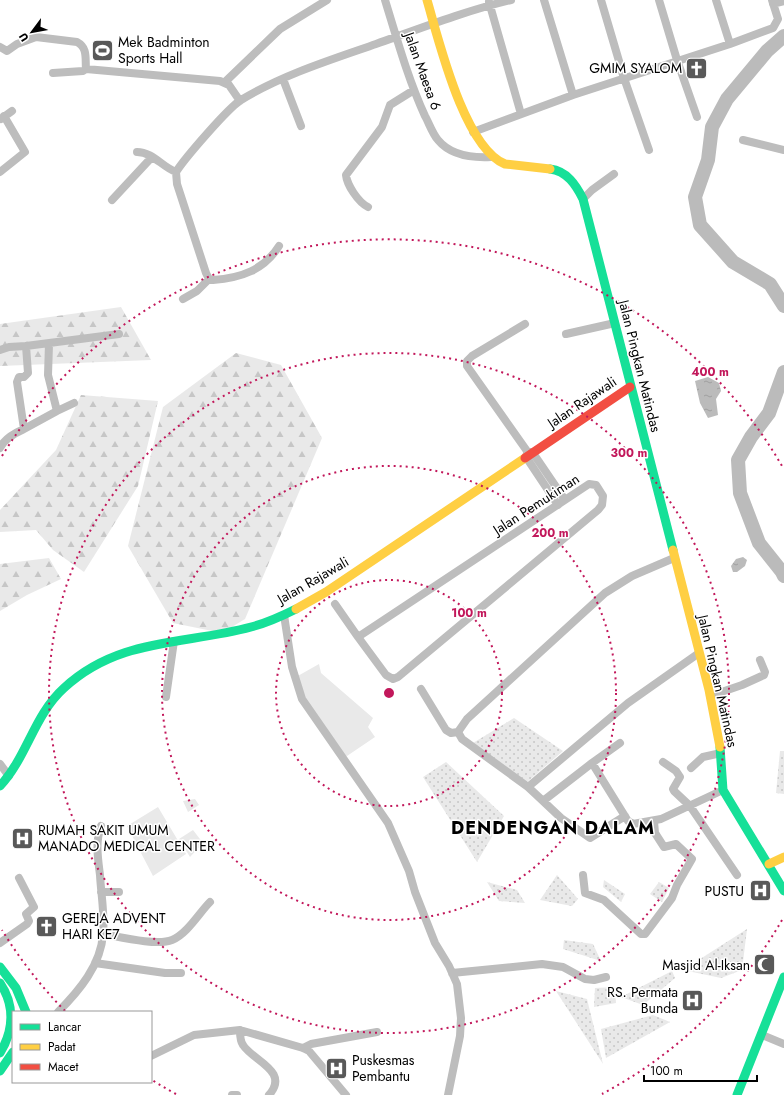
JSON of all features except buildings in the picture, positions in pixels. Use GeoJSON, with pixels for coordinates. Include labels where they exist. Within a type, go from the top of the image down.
{"type":"FeatureCollection","features":[{"type":"Feature","properties":{"kind":"main road","name":"Jalan Pingkan Matindas"},"geometry":{"type":"LineString","coordinates":[[427,0],[455,87],[473,132],[481,146],[491,157],[505,164],[556,170],[561,172],[572,179],[583,199],[710,696],[721,752],[723,790],[784,891]]}},
{"type":"Feature","properties":{"kind":"main road","name":"Jalan Rajawali"},"geometry":{"type":"LineString","coordinates":[[0,786],[10,776],[28,745],[47,706],[55,696],[78,676],[113,655],[148,644],[241,630],[259,625],[284,614],[326,592],[529,453],[630,387]]}},
{"type":"Feature","properties":{"kind":"main road"},"geometry":{"type":"LineString","coordinates":[[769,864],[783,858]]}},
{"type":"Feature","properties":{"kind":"main road"},"geometry":{"type":"LineString","coordinates":[[0,967],[15,986],[26,1011]]}},
{"type":"Feature","properties":{"kind":"main road"},"geometry":{"type":"LineString","coordinates":[[737,1095],[752,1053],[762,1035],[784,977]]}},
{"type":"Feature","properties":{"kind":"main road"},"geometry":{"type":"LineString","coordinates":[[0,983],[6,991],[10,1002],[11,1030],[10,1044],[0,1053]]}},
{"type":"Feature","properties":{"kind":"main road"},"geometry":{"type":"LineString","coordinates":[[0,1071],[12,1053]]}},
{"type":"Feature","properties":{"kind":"street"},"geometry":{"type":"LineString","coordinates":[[226,82],[280,29],[327,0]]}},
{"type":"Feature","properties":{"kind":"street","name":"Jalan Maesa 6"},"geometry":{"type":"LineString","coordinates":[[385,0],[414,90],[431,128],[442,144],[464,155],[474,158],[491,157]]}},
{"type":"Feature","properties":{"kind":"street"},"geometry":{"type":"LineString","coordinates":[[209,279],[177,184],[176,172],[240,101],[283,79],[396,36],[489,3],[511,0]]}},
{"type":"Feature","properties":{"kind":"street"},"geometry":{"type":"LineString","coordinates":[[544,0],[573,95]]}},
{"type":"Feature","properties":{"kind":"street"},"geometry":{"type":"LineString","coordinates":[[601,0],[624,78],[649,150]]}},
{"type":"Feature","properties":{"kind":"street"},"geometry":{"type":"LineString","coordinates":[[659,0],[677,60],[698,117]]}},
{"type":"Feature","properties":{"kind":"street"},"geometry":{"type":"LineString","coordinates":[[716,0],[730,44]]}},
{"type":"Feature","properties":{"kind":"street"},"geometry":{"type":"LineString","coordinates":[[473,132],[573,95],[730,44],[772,28],[778,20],[772,2],[784,1]]}},
{"type":"Feature","properties":{"kind":"street"},"geometry":{"type":"LineString","coordinates":[[489,3],[521,114]]}},
{"type":"Feature","properties":{"kind":"street"},"geometry":{"type":"LineString","coordinates":[[0,47],[7,51],[17,44],[36,37],[77,42],[83,45],[86,49],[86,69]]}},
{"type":"Feature","properties":{"kind":"street"},"geometry":{"type":"LineString","coordinates":[[53,73],[81,71],[86,69],[226,82],[240,101]]}},
{"type":"Feature","properties":{"kind":"street"},"geometry":{"type":"LineString","coordinates":[[283,79],[301,126]]}},
{"type":"Feature","properties":{"kind":"street"},"geometry":{"type":"LineString","coordinates":[[368,207],[359,200],[348,182],[346,174],[382,127],[390,105],[414,90]]}},
{"type":"Feature","properties":{"kind":"street"},"geometry":{"type":"LineString","coordinates":[[0,172],[25,152],[2,118],[12,111]]}},
{"type":"Feature","properties":{"kind":"street"},"geometry":{"type":"LineString","coordinates":[[743,140],[784,150]]}},
{"type":"Feature","properties":{"kind":"street"},"geometry":{"type":"LineString","coordinates":[[137,152],[152,157],[168,169],[176,172]]}},
{"type":"Feature","properties":{"kind":"street"},"geometry":{"type":"LineString","coordinates":[[112,200],[152,157]]}},
{"type":"Feature","properties":{"kind":"street"},"geometry":{"type":"LineString","coordinates":[[583,199],[592,190],[614,174]]}},
{"type":"Feature","properties":{"kind":"street"},"geometry":{"type":"LineString","coordinates":[[183,300],[197,291],[209,279],[220,279],[242,274],[267,263],[279,246]]}},
{"type":"Feature","properties":{"kind":"street"},"geometry":{"type":"LineString","coordinates":[[566,334],[615,323]]}},
{"type":"Feature","properties":{"kind":"street"},"geometry":{"type":"LineString","coordinates":[[525,324],[472,356],[467,362],[471,372],[565,500]]}},
{"type":"Feature","properties":{"kind":"street"},"geometry":{"type":"LineString","coordinates":[[0,350],[9,347],[49,344],[118,334]]}},
{"type":"Feature","properties":{"kind":"street"},"geometry":{"type":"LineString","coordinates":[[49,344],[48,375],[57,411]]}},
{"type":"Feature","properties":{"kind":"street"},"geometry":{"type":"LineString","coordinates":[[24,429],[17,382],[19,377],[24,377],[28,373],[26,346]]}},
{"type":"Feature","properties":{"kind":"street"},"geometry":{"type":"LineString","coordinates":[[0,448],[9,437],[74,403]]}},
{"type":"Feature","properties":{"kind":"street"},"geometry":{"type":"LineString","coordinates":[[529,453],[558,505]]}},
{"type":"Feature","properties":{"kind":"street","name":"Jalan Pemukiman"},"geometry":{"type":"LineString","coordinates":[[589,484],[596,485],[604,500],[598,510],[398,677],[393,679],[386,675],[358,637],[565,500],[589,484]]}},
{"type":"Feature","properties":{"kind":"street"},"geometry":{"type":"LineString","coordinates":[[458,732],[467,720],[605,593],[632,576],[674,558]]}},
{"type":"Feature","properties":{"kind":"street"},"geometry":{"type":"LineString","coordinates":[[335,604],[358,637]]}},
{"type":"Feature","properties":{"kind":"street"},"geometry":{"type":"LineString","coordinates":[[284,614],[292,668],[302,699],[318,724],[377,805],[391,829],[410,871],[415,892],[435,943],[457,984],[460,998],[461,1018],[457,1058],[448,1095]]}},
{"type":"Feature","properties":{"kind":"street"},"geometry":{"type":"LineString","coordinates":[[166,697],[174,641]]}},
{"type":"Feature","properties":{"kind":"street"},"geometry":{"type":"LineString","coordinates":[[528,787],[628,703],[699,653]]}},
{"type":"Feature","properties":{"kind":"street"},"geometry":{"type":"LineString","coordinates":[[710,696],[742,686],[764,675],[765,672],[760,660]]}},
{"type":"Feature","properties":{"kind":"street"},"geometry":{"type":"LineString","coordinates":[[421,689],[446,730],[458,732]]}},
{"type":"Feature","properties":{"kind":"street"},"geometry":{"type":"LineString","coordinates":[[458,732],[462,739],[528,787],[561,818],[590,838],[625,816]]}},
{"type":"Feature","properties":{"kind":"street"},"geometry":{"type":"LineString","coordinates":[[543,801],[620,743]]}},
{"type":"Feature","properties":{"kind":"street"},"geometry":{"type":"LineString","coordinates":[[691,768],[703,757],[721,752]]}},
{"type":"Feature","properties":{"kind":"street"},"geometry":{"type":"LineString","coordinates":[[663,762],[678,774],[679,780],[674,786],[674,791],[690,806],[737,875]]}},
{"type":"Feature","properties":{"kind":"street"},"geometry":{"type":"LineString","coordinates":[[592,763],[625,816],[632,824],[654,821],[723,790]]}},
{"type":"Feature","properties":{"kind":"street"},"geometry":{"type":"LineString","coordinates":[[0,764],[10,776]]}},
{"type":"Feature","properties":{"kind":"street"},"geometry":{"type":"LineString","coordinates":[[583,874],[584,893],[602,899],[641,934],[645,934],[672,898],[677,885],[692,858],[675,844],[664,847],[655,833],[654,821]]}},
{"type":"Feature","properties":{"kind":"street"},"geometry":{"type":"LineString","coordinates":[[59,1011],[82,986],[95,964],[104,934],[98,835],[100,826]]}},
{"type":"Feature","properties":{"kind":"street"},"geometry":{"type":"LineString","coordinates":[[0,943],[27,924],[29,921],[26,914],[34,907],[19,878]]}},
{"type":"Feature","properties":{"kind":"street"},"geometry":{"type":"LineString","coordinates":[[101,892],[119,892]]}},
{"type":"Feature","properties":{"kind":"street"},"geometry":{"type":"LineString","coordinates":[[104,934],[142,941],[172,940],[182,933],[210,902]]}},
{"type":"Feature","properties":{"kind":"street"},"geometry":{"type":"LineString","coordinates":[[95,964],[165,973],[181,972]]}},
{"type":"Feature","properties":{"kind":"street"},"geometry":{"type":"LineString","coordinates":[[452,973],[542,964],[563,967],[585,979],[594,980],[606,977]]}},
{"type":"Feature","properties":{"kind":"street"},"geometry":{"type":"LineString","coordinates":[[0,1027],[11,1030]]}},
{"type":"Feature","properties":{"kind":"street"},"geometry":{"type":"LineString","coordinates":[[240,1030],[242,1044],[265,1063],[275,1075],[275,1085],[270,1095]]}},
{"type":"Feature","properties":{"kind":"street"},"geometry":{"type":"LineString","coordinates":[[152,1056],[194,1035],[240,1030],[309,1051],[342,1094]]}},
{"type":"Feature","properties":{"kind":"street"},"geometry":{"type":"LineString","coordinates":[[303,1048],[311,1044],[377,1032]]}},
{"type":"Feature","properties":{"kind":"street"},"geometry":{"type":"LineString","coordinates":[[762,1035],[784,1044]]}},
{"type":"Feature","properties":{"kind":"street"},"geometry":{"type":"LineString","coordinates":[[232,1095],[237,1095]]}},
{"type":"Feature","properties":{"kind":"green space"},"geometry":{"type":"Polygon","coordinates":[[[121,307],[151,360],[0,366],[0,324],[121,307]]]}},
{"type":"Feature","properties":{"kind":"green space"},"geometry":{"type":"Polygon","coordinates":[[[236,353],[281,365],[322,438],[245,619],[222,633],[173,623],[128,546],[163,407],[236,353]]]}},
{"type":"Feature","properties":{"kind":"green space"},"geometry":{"type":"Polygon","coordinates":[[[81,395],[158,401],[138,486],[84,572],[53,550],[36,530],[0,532],[0,510],[56,450],[81,395]]]}},
{"type":"Feature","properties":{"kind":"green space"},"geometry":{"type":"Polygon","coordinates":[[[49,558],[61,579],[27,595],[0,611],[0,564],[49,558]]]}},
{"type":"Feature","properties":{"kind":"green space"},"geometry":{"type":"Polygon","coordinates":[[[319,664],[321,673],[373,718],[368,727],[375,737],[347,756],[343,755],[304,699],[296,677],[319,664]]]}},
{"type":"Feature","properties":{"kind":"green space"},"geometry":{"type":"Polygon","coordinates":[[[514,718],[563,751],[526,783],[473,743],[514,718]]]}},
{"type":"Feature","properties":{"kind":"green space"},"geometry":{"type":"Polygon","coordinates":[[[780,751],[784,751],[784,794],[776,793],[780,751]]]}},
{"type":"Feature","properties":{"kind":"green space"},"geometry":{"type":"Polygon","coordinates":[[[446,762],[504,816],[477,862],[423,777],[446,762]]]}},
{"type":"Feature","properties":{"kind":"green space"},"geometry":{"type":"Polygon","coordinates":[[[195,799],[199,805],[188,812],[183,801],[195,799]]]}},
{"type":"Feature","properties":{"kind":"green space"},"geometry":{"type":"Polygon","coordinates":[[[158,807],[186,854],[153,876],[127,826],[158,807]]]}},
{"type":"Feature","properties":{"kind":"green space"},"geometry":{"type":"Polygon","coordinates":[[[193,830],[203,843],[190,857],[179,839],[193,830]]]}},
{"type":"Feature","properties":{"kind":"green space"},"geometry":{"type":"Polygon","coordinates":[[[557,875],[578,899],[572,906],[540,900],[557,875]]]}},
{"type":"Feature","properties":{"kind":"green space"},"geometry":{"type":"Polygon","coordinates":[[[604,880],[625,894],[621,902],[603,887],[604,880]]]}},
{"type":"Feature","properties":{"kind":"green space"},"geometry":{"type":"Polygon","coordinates":[[[487,882],[517,890],[525,903],[499,901],[487,882]]]}},
{"type":"Feature","properties":{"kind":"green space"},"geometry":{"type":"Polygon","coordinates":[[[659,882],[669,888],[662,902],[650,894],[659,882]]]}},
{"type":"Feature","properties":{"kind":"green space"},"geometry":{"type":"Polygon","coordinates":[[[747,929],[742,970],[721,978],[683,970],[747,929]]]}},
{"type":"Feature","properties":{"kind":"green space"},"geometry":{"type":"Polygon","coordinates":[[[564,940],[593,944],[601,961],[563,949],[564,940]]]}},
{"type":"Feature","properties":{"kind":"green space"},"geometry":{"type":"Polygon","coordinates":[[[672,971],[675,978],[643,1005],[621,997],[672,971]]]}},
{"type":"Feature","properties":{"kind":"green space"},"geometry":{"type":"Polygon","coordinates":[[[615,987],[616,1003],[594,1007],[595,988],[615,987]]]}},
{"type":"Feature","properties":{"kind":"green space"},"geometry":{"type":"Polygon","coordinates":[[[556,991],[587,999],[603,1064],[556,991]]]}},
{"type":"Feature","properties":{"kind":"green space"},"geometry":{"type":"Polygon","coordinates":[[[653,1015],[670,1022],[606,1058],[601,1029],[653,1015]]]}},
{"type":"Feature","properties":{"kind":"water"},"geometry":{"type":"Polygon","coordinates":[[[708,377],[719,383],[721,391],[716,399],[718,415],[708,418],[700,403],[695,381],[708,377]]]}},
{"type":"Feature","properties":{"kind":"water"},"geometry":{"type":"Polygon","coordinates":[[[743,557],[747,560],[745,566],[737,572],[733,572],[731,566],[736,559],[743,557]]]}},
{"type":"Feature","properties":{"kind":"waterway"},"geometry":{"type":"LineString","coordinates":[[784,36],[767,51],[727,99],[712,127],[708,160],[695,197],[700,225],[733,262],[770,284],[784,306]]}},
{"type":"Feature","properties":{"kind":"waterway"},"geometry":{"type":"LineString","coordinates":[[784,372],[769,413],[751,437],[738,460],[740,493],[759,543],[784,576]]}},
{"type":"Feature","properties":{"kind":"traffic: fast"},"geometry":{"type":"LineString","coordinates":[[550,169],[556,170],[566,176],[574,184],[583,199],[673,550]]}},
{"type":"Feature","properties":{"kind":"traffic: fast"},"geometry":{"type":"LineString","coordinates":[[0,786],[17,762],[45,711],[64,688],[85,671],[107,659],[130,651],[153,645],[226,633],[251,627],[296,609]]}},
{"type":"Feature","properties":{"kind":"traffic: fast"},"geometry":{"type":"LineString","coordinates":[[720,747],[723,790],[784,891]]}},
{"type":"Feature","properties":{"kind":"traffic: fast"},"geometry":{"type":"LineString","coordinates":[[0,967],[16,988],[26,1011]]}},
{"type":"Feature","properties":{"kind":"traffic: fast"},"geometry":{"type":"LineString","coordinates":[[737,1095],[784,977]]}},
{"type":"Feature","properties":{"kind":"traffic: fast"},"geometry":{"type":"LineString","coordinates":[[0,983],[8,1000],[11,1018],[8,1035],[0,1053]]}},
{"type":"Feature","properties":{"kind":"traffic: fast"},"geometry":{"type":"LineString","coordinates":[[0,1071],[12,1053]]}},
{"type":"Feature","properties":{"kind":"traffic: slow"},"geometry":{"type":"LineString","coordinates":[[427,0],[438,41],[455,91],[465,115],[477,137],[490,154],[505,164],[550,169]]}},
{"type":"Feature","properties":{"kind":"traffic: slow"},"geometry":{"type":"LineString","coordinates":[[296,609],[326,592],[525,458]]}},
{"type":"Feature","properties":{"kind":"traffic: slow"},"geometry":{"type":"LineString","coordinates":[[673,550],[709,690],[720,747]]}},
{"type":"Feature","properties":{"kind":"traffic: slow"},"geometry":{"type":"LineString","coordinates":[[769,864],[784,857]]}},
{"type":"Feature","properties":{"kind":"traffic: jam"},"geometry":{"type":"LineString","coordinates":[[525,458],[630,387]]}},
{"type":"Feature","properties":{"kind":"place","name":"Mek Badminton Sports Hall"},"geometry":{"type":"Point","coordinates":[103,50]}},
{"type":"Feature","properties":{"kind":"place","name":"GMIM SYALOM"},"geometry":{"type":"Point","coordinates":[697,68]}},
{"type":"Feature","properties":{"kind":"place","name":"RUMAH SAKIT UMUM MANADO MEDICAL CENTER"},"geometry":{"type":"Point","coordinates":[23,838]}},
{"type":"Feature","properties":{"kind":"place","name":"PUSTU"},"geometry":{"type":"Point","coordinates":[760,891]}},
{"type":"Feature","properties":{"kind":"place","name":"GEREJA ADVENT HARI KE7"},"geometry":{"type":"Point","coordinates":[47,926]}},
{"type":"Feature","properties":{"kind":"place","name":"Masjid Al-Iksan"},"geometry":{"type":"Point","coordinates":[765,965]}},
{"type":"Feature","properties":{"kind":"place","name":"RS. Permata Bunda"},"geometry":{"type":"Point","coordinates":[693,1000]}},
{"type":"Feature","properties":{"kind":"place","name":"Puskesmas Pembantu"},"geometry":{"type":"Point","coordinates":[336,1068]}},
{"type":"Feature","properties":{"kind":"district","name":"DENDENGAN DALAM"},"geometry":{"type":"Point","coordinates":[553,828]}}]}
